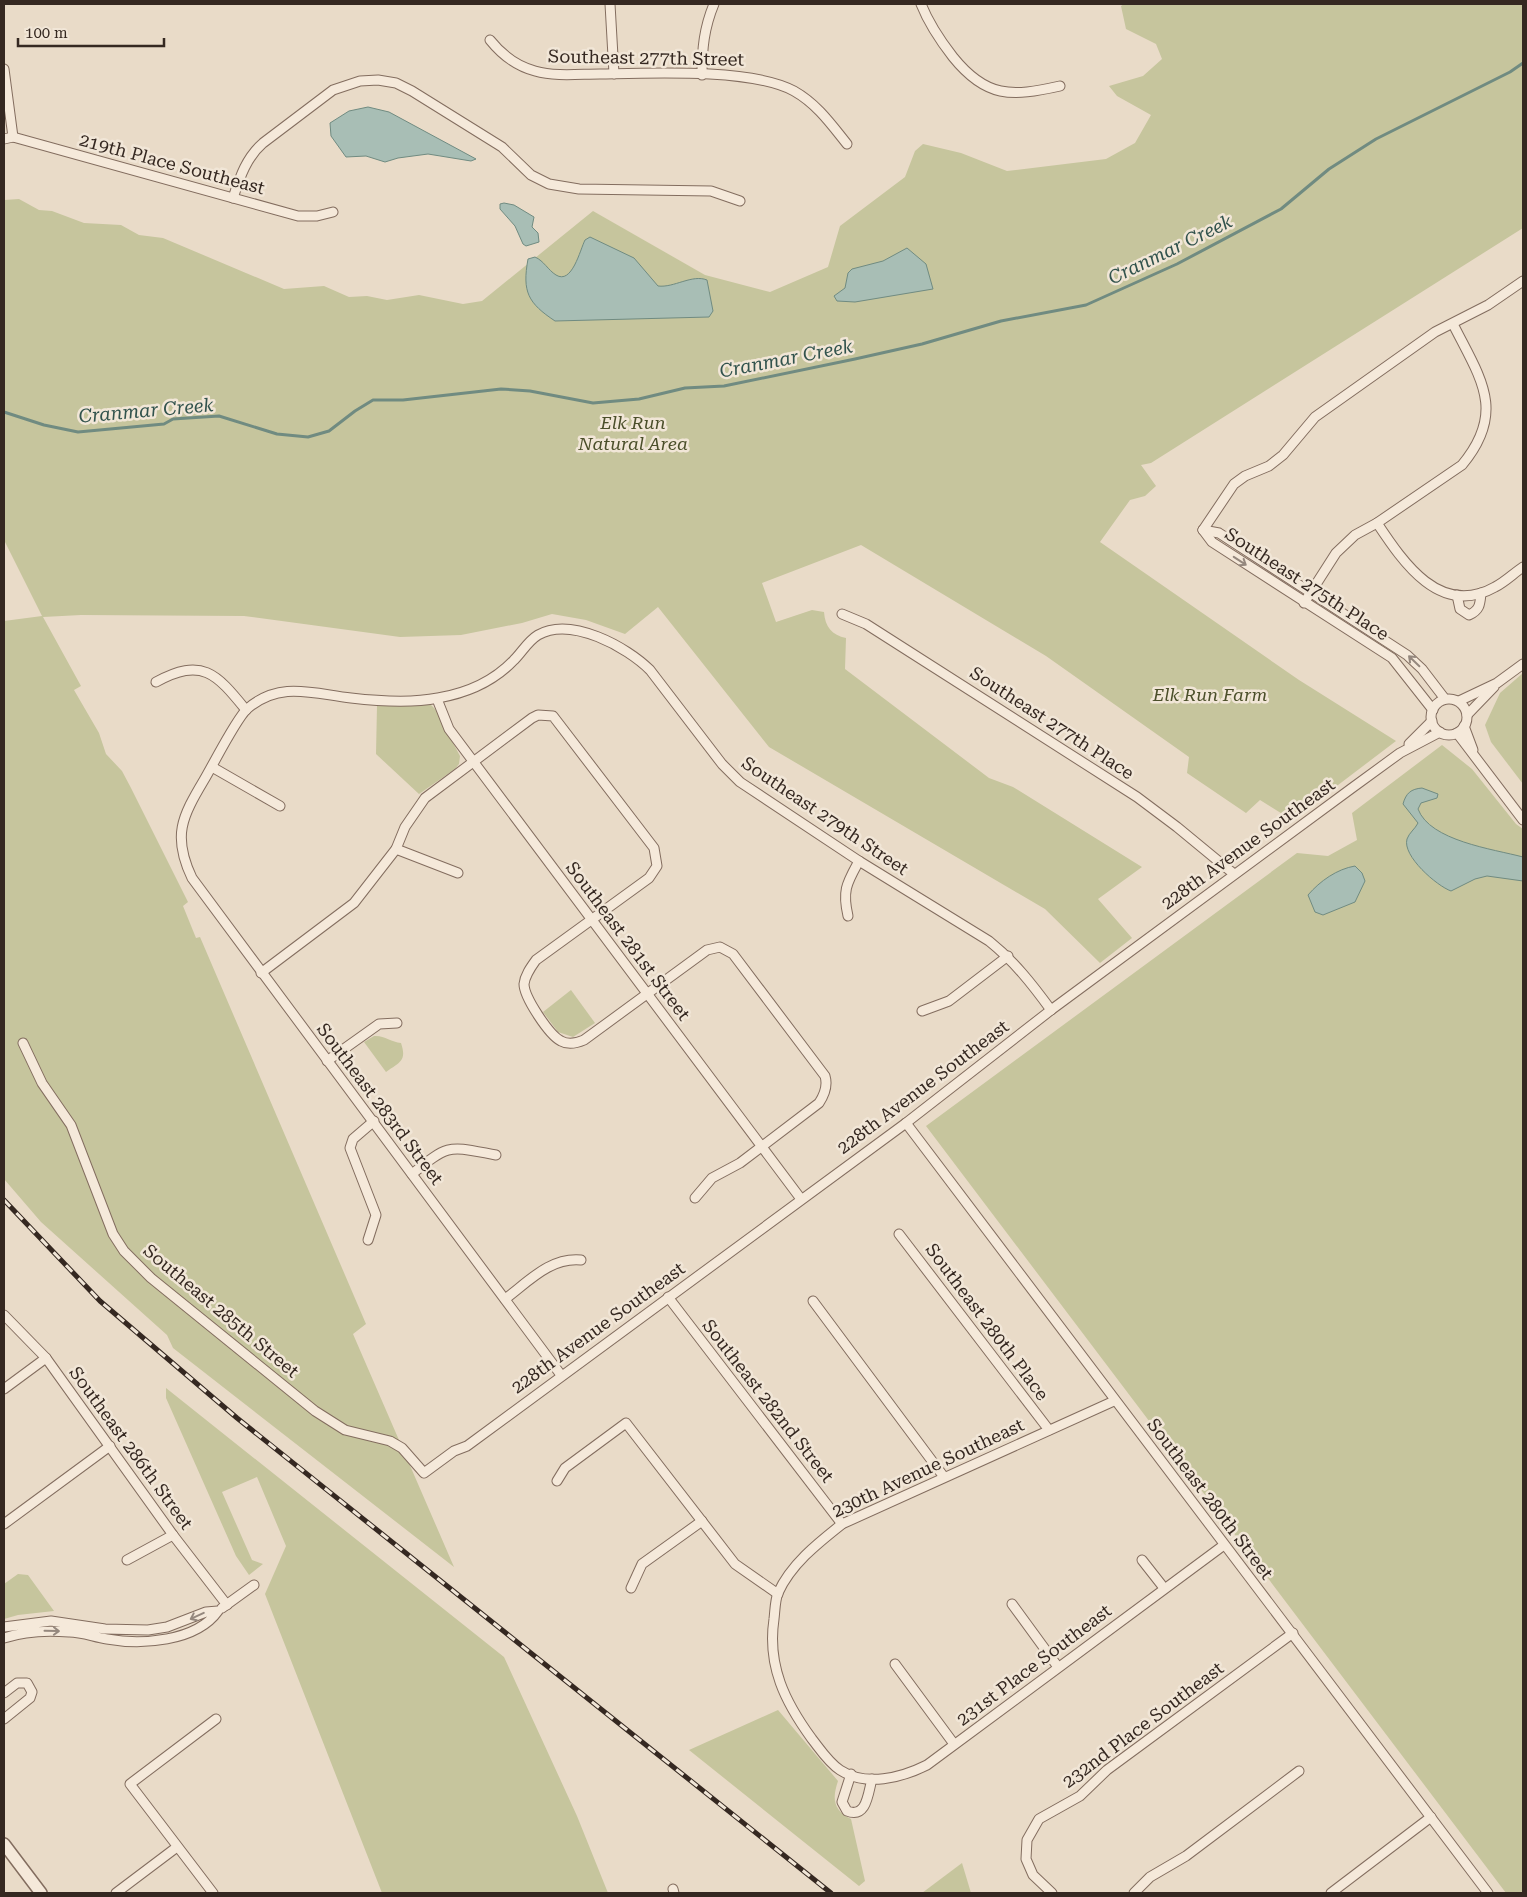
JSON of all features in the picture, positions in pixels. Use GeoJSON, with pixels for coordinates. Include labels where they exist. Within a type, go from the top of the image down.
{"type":"FeatureCollection","features":[{"type":"Feature","properties":{"kind":"street"},"geometry":{"type":"LineString","coordinates":[[610,4],[614,74]]}},
{"type":"Feature","properties":{"kind":"street"},"geometry":{"type":"LineString","coordinates":[[702,75],[704,33],[714,4]]}},
{"type":"Feature","properties":{"kind":"street"},"geometry":{"type":"LineString","coordinates":[[921,4],[934,33],[966,73],[978,83],[1002,92],[1019,93],[1060,86]]}},
{"type":"Feature","properties":{"kind":"street","name":"Southeast 277th Street"},"geometry":{"type":"LineString","coordinates":[[490,40],[500,53],[511,61],[550,75],[614,74],[754,77],[793,90],[820,111],[848,144]]}},
{"type":"Feature","properties":{"kind":"street"},"geometry":{"type":"LineString","coordinates":[[4,69],[8,138]]}},
{"type":"Feature","properties":{"kind":"street"},"geometry":{"type":"LineString","coordinates":[[233,198],[244,168],[256,149],[263,143],[333,90],[360,81],[378,80],[396,83],[430,102],[502,146],[531,175],[549,184],[579,189],[711,191],[740,200]]}},
{"type":"Feature","properties":{"kind":"street","name":"219th Place Southeast"},"geometry":{"type":"LineString","coordinates":[[8,138],[298,216],[317,216],[333,212]]}},
{"type":"Feature","properties":{"kind":"street"},"geometry":{"type":"LineString","coordinates":[[1203,530],[1234,484],[1245,476],[1269,466],[1283,455],[1315,417],[1435,332],[1488,305],[1523,281]]}},
{"type":"Feature","properties":{"kind":"street"},"geometry":{"type":"LineString","coordinates":[[1304,603],[1336,553],[1346,542],[1462,465],[1473,453],[1481,437],[1487,409],[1486,393],[1453,324]]}},
{"type":"Feature","properties":{"kind":"street"},"geometry":{"type":"LineString","coordinates":[[1377,523],[1398,556],[1415,575],[1437,589],[1457,595],[1481,593],[1495,587],[1523,567]]}},
{"type":"Feature","properties":{"kind":"street","name":"Southeast 275th Place"},"geometry":{"type":"LineString","coordinates":[[1203,530],[1219,533],[1414,660],[1445,699]]}},
{"type":"Feature","properties":{"kind":"street","name":"Southeast 275th Place"},"geometry":{"type":"LineString","coordinates":[[1203,530],[1212,542],[1392,658],[1433,710]]}},
{"type":"Feature","properties":{"kind":"street"},"geometry":{"type":"LineString","coordinates":[[1457,595],[1460,609],[1469,615],[1479,607],[1481,593]]}},
{"type":"Feature","properties":{"kind":"street","name":"Southeast 277th Place"},"geometry":{"type":"LineString","coordinates":[[842,614],[866,624],[1137,797],[1234,874]]}},
{"type":"Feature","properties":{"kind":"street","name":"Southeast 279th Street"},"geometry":{"type":"LineString","coordinates":[[437,699],[474,688],[489,681],[540,634],[566,630],[603,638],[638,658],[650,670],[722,764],[740,782],[859,861],[989,940],[1008,956],[1050,1010]]}},
{"type":"Feature","properties":{"kind":"street"},"geometry":{"type":"LineString","coordinates":[[1459,702],[1497,683],[1523,664]]}},
{"type":"Feature","properties":{"kind":"street"},"geometry":{"type":"LineString","coordinates":[[156,682],[175,671],[185,669],[203,672],[221,681],[246,710]]}},
{"type":"Feature","properties":{"kind":"street"},"geometry":{"type":"LineString","coordinates":[[1467,715],[1464,706],[1459,702],[1445,699],[1439,702],[1433,710],[1432,721],[1440,732],[1446,734],[1457,732],[1464,726],[1467,715],[1497,683]]}},
{"type":"Feature","properties":{"kind":"street"},"geometry":{"type":"LineString","coordinates":[[280,806],[212,767],[246,710],[270,696],[297,690],[353,698],[437,699]]}},
{"type":"Feature","properties":{"kind":"street","name":"Southeast 281st Street"},"geometry":{"type":"LineString","coordinates":[[437,699],[449,729],[801,1200]]}},
{"type":"Feature","properties":{"kind":"street"},"geometry":{"type":"LineString","coordinates":[[261,973],[345,911],[366,889],[396,849],[405,827],[426,798],[532,718],[546,715],[558,720],[654,848],[657,866],[649,878],[536,960],[530,968],[524,983],[528,999],[554,1036],[567,1043],[584,1040],[707,950],[720,948],[733,954],[825,1076],[826,1091],[819,1102],[740,1163],[712,1178],[695,1198]]}},
{"type":"Feature","properties":{"kind":"street","name":"228th Avenue Southeast"},"geometry":{"type":"LineString","coordinates":[[1400,753],[1432,721]]}},
{"type":"Feature","properties":{"kind":"street"},"geometry":{"type":"LineString","coordinates":[[1464,726],[1477,762]]}},
{"type":"Feature","properties":{"kind":"street","name":"228th Avenue Southeast"},"geometry":{"type":"LineString","coordinates":[[467,1446],[906,1123],[1050,1010],[1234,874],[1400,753],[1440,732]]}},
{"type":"Feature","properties":{"kind":"street"},"geometry":{"type":"LineString","coordinates":[[1457,732],[1477,762],[1523,820]]}},
{"type":"Feature","properties":{"kind":"street","name":"Southeast 283rd Street"},"geometry":{"type":"LineString","coordinates":[[212,767],[186,811],[181,835],[182,848],[192,878],[561,1375]]}},
{"type":"Feature","properties":{"kind":"street"},"geometry":{"type":"LineString","coordinates":[[396,849],[458,872]]}},
{"type":"Feature","properties":{"kind":"street"},"geometry":{"type":"LineString","coordinates":[[848,916],[844,898],[845,886],[859,861]]}},
{"type":"Feature","properties":{"kind":"street"},"geometry":{"type":"LineString","coordinates":[[922,1011],[949,1001],[1008,956]]}},
{"type":"Feature","properties":{"kind":"street"},"geometry":{"type":"LineString","coordinates":[[327,1061],[380,1024],[397,1023]]}},
{"type":"Feature","properties":{"kind":"street","name":"Southeast 285th Street"},"geometry":{"type":"LineString","coordinates":[[23,1043],[37,1075],[71,1125],[113,1234],[124,1251],[151,1278],[315,1411],[346,1430],[390,1441],[413,1459],[424,1473],[454,1451],[467,1446]]}},
{"type":"Feature","properties":{"kind":"street"},"geometry":{"type":"LineString","coordinates":[[368,1240],[376,1215],[350,1148],[353,1140],[374,1121]]}},
{"type":"Feature","properties":{"kind":"street","name":"Southeast 280th Street"},"geometry":{"type":"LineString","coordinates":[[906,1123],[1114,1401],[1293,1633],[1488,1893]]}},
{"type":"Feature","properties":{"kind":"street"},"geometry":{"type":"LineString","coordinates":[[412,1174],[438,1153],[447,1149],[457,1148],[496,1155]]}},
{"type":"Feature","properties":{"kind":"street","name":"Southeast 280th Place"},"geometry":{"type":"LineString","coordinates":[[899,1234],[1049,1430]]}},
{"type":"Feature","properties":{"kind":"street"},"geometry":{"type":"LineString","coordinates":[[504,1300],[554,1263],[567,1259],[581,1260]]}},
{"type":"Feature","properties":{"kind":"street","name":"Southeast 282nd Street"},"geometry":{"type":"LineString","coordinates":[[668,1297],[842,1524]]}},
{"type":"Feature","properties":{"kind":"street"},"geometry":{"type":"LineString","coordinates":[[813,1301],[944,1477]]}},
{"type":"Feature","properties":{"kind":"street","name":"Southeast 286th Street"},"geometry":{"type":"LineString","coordinates":[[4,1315],[46,1358],[173,1535],[227,1605]]}},
{"type":"Feature","properties":{"kind":"street"},"geometry":{"type":"LineString","coordinates":[[4,1389],[46,1358]]}},
{"type":"Feature","properties":{"kind":"street","name":"230th Avenue Southeast"},"geometry":{"type":"LineString","coordinates":[[778,1594],[800,1562],[816,1544],[842,1524],[1114,1401]]}},
{"type":"Feature","properties":{"kind":"street"},"geometry":{"type":"LineString","coordinates":[[556,1481],[565,1468],[626,1423],[735,1564],[746,1574],[778,1594]]}},
{"type":"Feature","properties":{"kind":"street"},"geometry":{"type":"LineString","coordinates":[[4,1524],[110,1446]]}},
{"type":"Feature","properties":{"kind":"street"},"geometry":{"type":"LineString","coordinates":[[630,1588],[642,1564],[702,1521]]}},
{"type":"Feature","properties":{"kind":"street"},"geometry":{"type":"LineString","coordinates":[[127,1560],[173,1535]]}},
{"type":"Feature","properties":{"kind":"street","name":"231st Place Southeast"},"geometry":{"type":"LineString","coordinates":[[778,1594],[772,1634],[773,1661],[780,1687],[792,1713],[824,1755],[840,1770],[872,1779],[886,1780],[911,1774],[927,1765],[1224,1545]]}},
{"type":"Feature","properties":{"kind":"street"},"geometry":{"type":"LineString","coordinates":[[1142,1560],[1164,1588]]}},
{"type":"Feature","properties":{"kind":"street"},"geometry":{"type":"LineString","coordinates":[[4,1638],[25,1632],[53,1631],[72,1632],[108,1639],[152,1640],[170,1637],[211,1621],[218,1611],[254,1585]]}},
{"type":"Feature","properties":{"kind":"street"},"geometry":{"type":"LineString","coordinates":[[1012,1604],[1058,1668]]}},
{"type":"Feature","properties":{"kind":"street"},"geometry":{"type":"LineString","coordinates":[[4,1627],[51,1621],[105,1629],[148,1630],[168,1627],[206,1612],[218,1611]]}},
{"type":"Feature","properties":{"kind":"street","name":"232nd Place Southeast"},"geometry":{"type":"LineString","coordinates":[[1052,1893],[1033,1875],[1026,1860],[1026,1850],[1031,1832],[1039,1819],[1080,1796],[1108,1770],[1293,1633]]}},
{"type":"Feature","properties":{"kind":"street"},"geometry":{"type":"LineString","coordinates":[[895,1664],[954,1744]]}},
{"type":"Feature","properties":{"kind":"street"},"geometry":{"type":"LineString","coordinates":[[4,1693],[22,1682],[27,1683],[32,1692],[30,1698],[4,1719]]}},
{"type":"Feature","properties":{"kind":"street"},"geometry":{"type":"LineString","coordinates":[[213,1893],[130,1784],[216,1719]]}},
{"type":"Feature","properties":{"kind":"street"},"geometry":{"type":"LineString","coordinates":[[1134,1893],[1150,1877],[1186,1856],[1299,1772]]}},
{"type":"Feature","properties":{"kind":"street"},"geometry":{"type":"LineString","coordinates":[[851,1774],[842,1802],[847,1811],[853,1813],[860,1812],[864,1808],[872,1779]]}},
{"type":"Feature","properties":{"kind":"street"},"geometry":{"type":"LineString","coordinates":[[1331,1893],[1430,1817]]}},
{"type":"Feature","properties":{"kind":"street"},"geometry":{"type":"LineString","coordinates":[[4,1844],[41,1893]]}},
{"type":"Feature","properties":{"kind":"street"},"geometry":{"type":"LineString","coordinates":[[116,1893],[177,1847]]}},
{"type":"Feature","properties":{"kind":"green space"},"geometry":{"type":"Polygon","coordinates":[[[1124,4],[1523,4],[1523,228],[1151,463],[1141,465],[1156,486],[1145,496],[1130,500],[1100,542],[1299,680],[1396,741],[1292,820],[1260,800],[1246,813],[1187,773],[1189,757],[1046,656],[861,545],[762,583],[776,622],[812,610],[824,612],[830,630],[846,638],[845,669],[989,778],[1013,787],[1142,867],[1098,899],[1132,938],[1100,963],[1045,909],[769,747],[658,607],[625,634],[586,620],[552,614],[522,623],[461,635],[400,637],[244,616],[81,615],[43,617],[81,686],[74,690],[99,733],[106,754],[122,771],[188,902],[183,906],[196,938],[200,937],[366,1324],[353,1334],[454,1567],[173,1348],[167,1335],[41,1222],[4,1179],[4,621],[42,616],[4,540],[4,200],[19,199],[39,210],[52,211],[84,223],[121,225],[139,235],[163,238],[284,289],[324,286],[349,297],[367,296],[387,300],[419,295],[463,304],[482,301],[593,211],[705,275],[770,292],[828,267],[840,226],[905,177],[915,151],[923,144],[961,153],[1007,171],[1106,159],[1135,143],[1151,115],[1117,96],[1109,86],[1143,76],[1162,59],[1156,44],[1126,29],[1121,6],[1124,4]]]}},
{"type":"Feature","properties":{"kind":"green space"},"geometry":{"type":"Polygon","coordinates":[[[1523,673],[1523,784],[1491,742],[1485,725],[1500,693],[1523,673]]]}},
{"type":"Feature","properties":{"kind":"green space"},"geometry":{"type":"Polygon","coordinates":[[[431,705],[435,709],[460,756],[459,764],[455,769],[419,794],[376,754],[377,706],[431,705]]]}},
{"type":"Feature","properties":{"kind":"green space"},"geometry":{"type":"Polygon","coordinates":[[[1442,745],[1472,769],[1516,824],[1523,829],[1523,1893],[1506,1893],[926,1126],[1297,853],[1328,856],[1357,840],[1352,813],[1442,745]]]}},
{"type":"Feature","properties":{"kind":"green space"},"geometry":{"type":"Polygon","coordinates":[[[571,990],[595,1023],[573,1037],[558,1032],[543,1012],[571,990]]]}},
{"type":"Feature","properties":{"kind":"green space"},"geometry":{"type":"Polygon","coordinates":[[[374,1036],[401,1043],[403,1049],[401,1060],[386,1072],[364,1042],[374,1036]]]}},
{"type":"Feature","properties":{"kind":"green space"},"geometry":{"type":"Polygon","coordinates":[[[166,1388],[504,1657],[577,1816],[608,1893],[382,1893],[265,1594],[286,1546],[257,1477],[222,1492],[252,1560],[263,1564],[249,1575],[236,1556],[166,1398],[166,1388]]]}},
{"type":"Feature","properties":{"kind":"green space"},"geometry":{"type":"Polygon","coordinates":[[[18,1574],[28,1575],[54,1611],[18,1615],[4,1619],[4,1584],[18,1574]]]}},
{"type":"Feature","properties":{"kind":"green space"},"geometry":{"type":"Polygon","coordinates":[[[778,1710],[838,1781],[835,1793],[837,1808],[851,1819],[865,1881],[859,1886],[689,1750],[778,1710]]]}},
{"type":"Feature","properties":{"kind":"green space"},"geometry":{"type":"Polygon","coordinates":[[[962,1863],[971,1893],[922,1893],[962,1863]]]}},
{"type":"Feature","properties":{"kind":"shaded area"},"geometry":{"type":"Polygon","coordinates":[[[368,107],[389,112],[476,159],[471,161],[428,154],[398,158],[385,162],[366,156],[346,157],[331,136],[330,123],[349,111],[368,107]]]}},
{"type":"Feature","properties":{"kind":"shaded area"},"geometry":{"type":"Polygon","coordinates":[[[500,204],[514,205],[534,217],[532,227],[538,233],[539,242],[526,246],[523,244],[515,226],[500,209],[500,204]]]}},
{"type":"Feature","properties":{"kind":"shaded area"},"geometry":{"type":"Polygon","coordinates":[[[590,237],[634,258],[658,286],[695,279],[707,280],[713,311],[709,317],[555,321],[546,315],[529,296],[526,280],[528,259],[535,257],[556,275],[562,277],[571,271],[585,240],[590,237]]]}},
{"type":"Feature","properties":{"kind":"shaded area"},"geometry":{"type":"Polygon","coordinates":[[[907,248],[926,264],[933,289],[855,302],[837,301],[834,296],[845,288],[848,273],[852,269],[883,261],[907,248]]]}},
{"type":"Feature","properties":{"kind":"shaded area"},"geometry":{"type":"Polygon","coordinates":[[[1422,788],[1438,794],[1437,798],[1421,803],[1418,809],[1425,820],[1435,829],[1464,842],[1523,857],[1523,881],[1487,876],[1475,879],[1451,891],[1430,877],[1415,862],[1407,846],[1407,839],[1418,823],[1403,804],[1410,792],[1422,788]]]}},
{"type":"Feature","properties":{"kind":"shaded area"},"geometry":{"type":"Polygon","coordinates":[[[1355,866],[1362,873],[1365,881],[1355,902],[1323,915],[1315,912],[1308,895],[1329,876],[1355,866]]]}},
{"type":"Feature","properties":{"kind":"waterway","name":"Cranmar Creek"},"geometry":{"type":"LineString","coordinates":[[4,412],[44,425],[78,432],[164,424],[173,419],[219,416],[277,434],[308,437],[329,431],[373,400],[403,400],[501,389],[530,391],[593,403],[639,399],[685,388],[724,386],[922,344],[1001,321],[1086,305],[1177,264],[1281,209],[1329,169],[1376,139],[1510,72],[1523,63]]}},
{"type":"Feature","properties":{"kind":"railway"},"geometry":{"type":"LineString","coordinates":[[4,1200],[100,1301],[237,1418],[831,1893]]}},
{"type":"Feature","properties":{"kind":"park label","name":"Elk Run Natural Area"},"geometry":{"type":"Point","coordinates":[633,433]}},
{"type":"Feature","properties":{"kind":"park label","name":"Elk Run Farm"},"geometry":{"type":"Point","coordinates":[1210,695]}}]}
